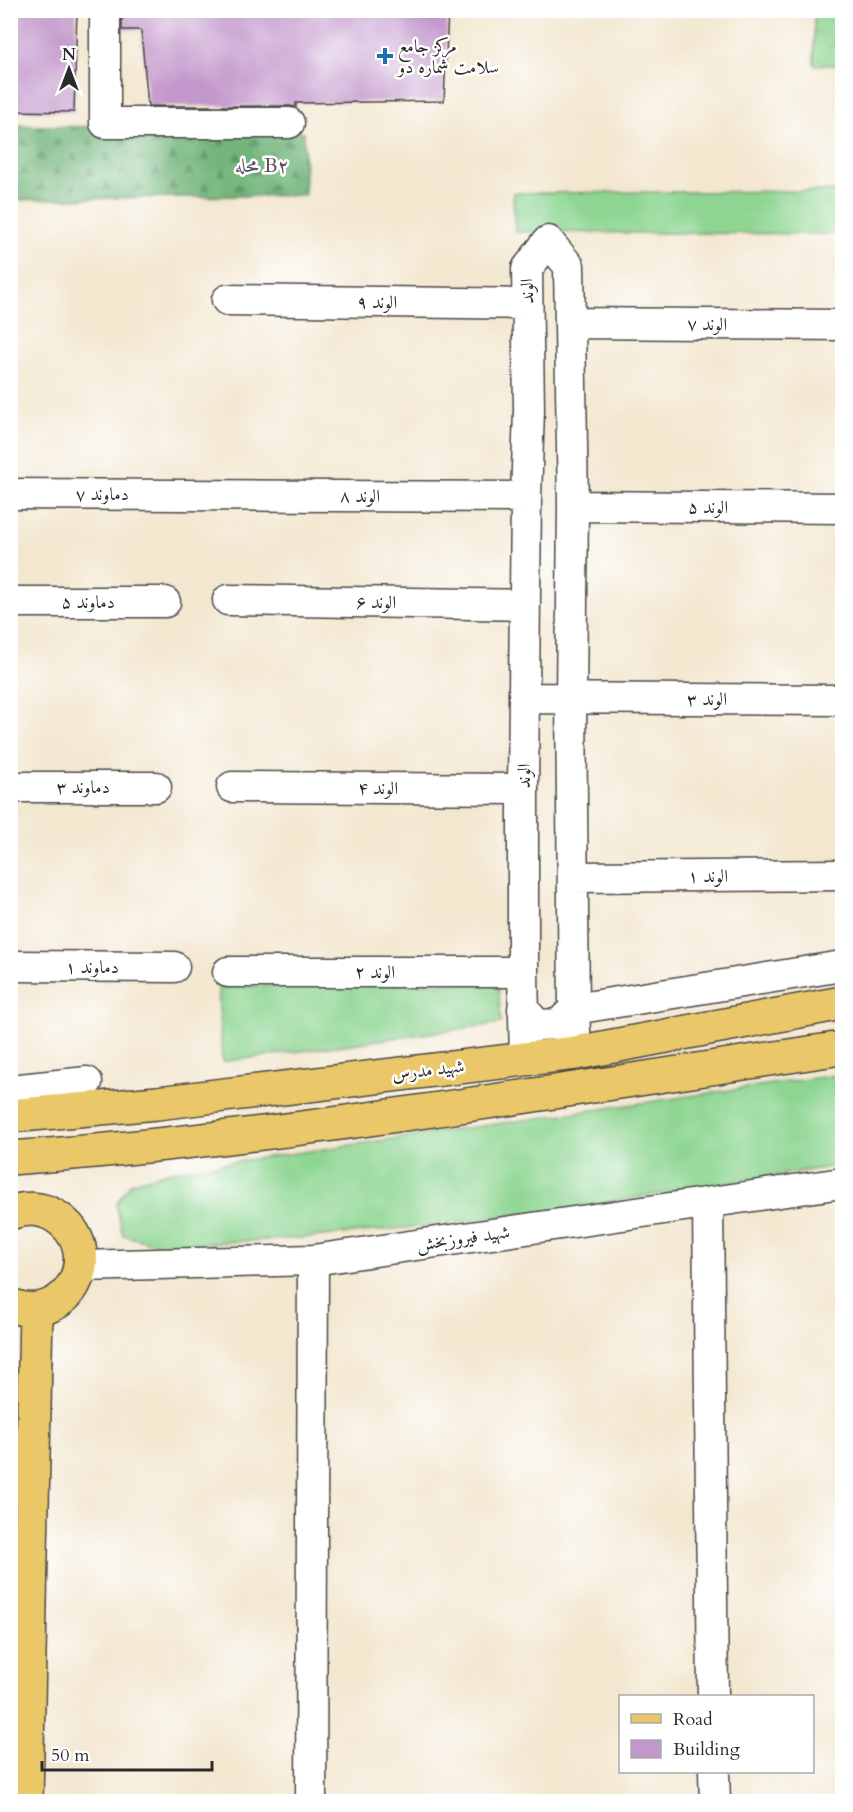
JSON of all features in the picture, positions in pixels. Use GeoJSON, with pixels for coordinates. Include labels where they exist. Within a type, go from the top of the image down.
{"type":"FeatureCollection","features":[{"type":"Feature","properties":{"kind":"main road","name":"شهید مدرس"},"geometry":{"type":"LineString","coordinates":[[10,1116],[157,1102],[576,1053],[843,1003]]}},
{"type":"Feature","properties":{"kind":"main road"},"geometry":{"type":"LineString","coordinates":[[26,1802],[23,1308],[52,1305],[67,1296],[76,1282],[81,1266],[80,1249],[74,1234],[64,1221],[49,1213],[33,1209],[14,1212],[11,1158],[101,1151],[366,1119],[843,1048]]}},
{"type":"Feature","properties":{"kind":"street"},"geometry":{"type":"LineString","coordinates":[[105,10],[105,123],[289,123]]}},
{"type":"Feature","properties":{"kind":"street","name":"الوند"},"geometry":{"type":"LineString","coordinates":[[525,1059],[523,789],[525,535],[529,410],[527,269],[548,241],[569,266],[571,323],[573,506],[571,698],[576,1053]]}},
{"type":"Feature","properties":{"kind":"street","name":"الوند ۹"},"geometry":{"type":"LineString","coordinates":[[227,300],[527,304]]}},
{"type":"Feature","properties":{"kind":"street","name":"الوند ۷"},"geometry":{"type":"LineString","coordinates":[[571,323],[843,325]]}},
{"type":"Feature","properties":{"kind":"street"},"geometry":{"type":"LineString","coordinates":[[529,410],[572,411]]}},
{"type":"Feature","properties":{"kind":"street","name":"دماوند ۷"},"geometry":{"type":"LineString","coordinates":[[10,494],[193,495]]}},
{"type":"Feature","properties":{"kind":"street","name":"الوند ۸"},"geometry":{"type":"LineString","coordinates":[[193,495],[526,497]]}},
{"type":"Feature","properties":{"kind":"street","name":"الوند ۵"},"geometry":{"type":"LineString","coordinates":[[573,506],[843,508]]}},
{"type":"Feature","properties":{"kind":"street"},"geometry":{"type":"LineString","coordinates":[[525,535],[572,536]]}},
{"type":"Feature","properties":{"kind":"street","name":"الوند ۶"},"geometry":{"type":"LineString","coordinates":[[228,600],[525,605]]}},
{"type":"Feature","properties":{"kind":"street","name":"دماوند ۵"},"geometry":{"type":"LineString","coordinates":[[10,602],[165,602]]}},
{"type":"Feature","properties":{"kind":"street","name":"الوند ۳"},"geometry":{"type":"LineString","coordinates":[[525,698],[843,700]]}},
{"type":"Feature","properties":{"kind":"street","name":"دماوند ۳"},"geometry":{"type":"LineString","coordinates":[[10,787],[156,787]]}},
{"type":"Feature","properties":{"kind":"street","name":"الوند ۴"},"geometry":{"type":"LineString","coordinates":[[232,787],[523,789]]}},
{"type":"Feature","properties":{"kind":"street","name":"الوند ۱"},"geometry":{"type":"LineString","coordinates":[[523,854],[574,866],[843,875]]}},
{"type":"Feature","properties":{"kind":"street","name":"دماوند ۱"},"geometry":{"type":"LineString","coordinates":[[10,966],[174,967]]}},
{"type":"Feature","properties":{"kind":"street"},"geometry":{"type":"LineString","coordinates":[[523,1010],[538,1025],[559,1024],[574,1009],[843,966]]}},
{"type":"Feature","properties":{"kind":"street","name":"الوند ۲"},"geometry":{"type":"LineString","coordinates":[[228,972],[523,972]]}},
{"type":"Feature","properties":{"kind":"street"},"geometry":{"type":"LineString","coordinates":[[10,1090],[87,1082]]}},
{"type":"Feature","properties":{"kind":"street","name":"شهید فیروزبخش"},"geometry":{"type":"LineString","coordinates":[[81,1266],[313,1260],[843,1183]]}},
{"type":"Feature","properties":{"kind":"street"},"geometry":{"type":"LineString","coordinates":[[708,1203],[713,1695]]}},
{"type":"Feature","properties":{"kind":"street"},"geometry":{"type":"LineString","coordinates":[[311,1802],[313,1260]]}},
{"type":"Feature","properties":{"kind":"street"},"geometry":{"type":"LineString","coordinates":[[714,1773],[714,1802]]}},
{"type":"Feature","properties":{"kind":"green space"},"geometry":{"type":"Polygon","coordinates":[[[814,11],[842,11],[842,65],[814,65],[814,11]]]}},
{"type":"Feature","properties":{"kind":"green space"},"geometry":{"type":"Polygon","coordinates":[[[11,125],[304,132],[305,195],[11,200],[11,125]]]}},
{"type":"Feature","properties":{"kind":"green space"},"geometry":{"type":"Polygon","coordinates":[[[842,191],[842,234],[515,232],[513,193],[842,191]]]}},
{"type":"Feature","properties":{"kind":"green space"},"geometry":{"type":"Polygon","coordinates":[[[498,982],[501,1023],[222,1062],[218,987],[498,982]]]}},
{"type":"Feature","properties":{"kind":"green space"},"geometry":{"type":"Polygon","coordinates":[[[842,1074],[842,1165],[558,1210],[301,1238],[196,1244],[154,1244],[123,1235],[116,1204],[131,1183],[171,1171],[842,1074]]]}},
{"type":"Feature","properties":{"kind":"building"},"geometry":{"type":"Polygon","coordinates":[[[10,10],[77,10],[74,112],[10,111],[10,10]]]}},
{"type":"Feature","properties":{"kind":"building"},"geometry":{"type":"Polygon","coordinates":[[[122,10],[448,10],[444,101],[296,103],[296,107],[148,106],[141,30],[122,30],[122,10]]]}},
{"type":"Feature","properties":{"kind":"place","name":"مرکز جامع سلامت شماره دو"},"geometry":{"type":"Point","coordinates":[385,56]}},
{"type":"Feature","properties":{"kind":"district","name":"محله B۲"},"geometry":{"type":"Point","coordinates":[262,165]}}]}
